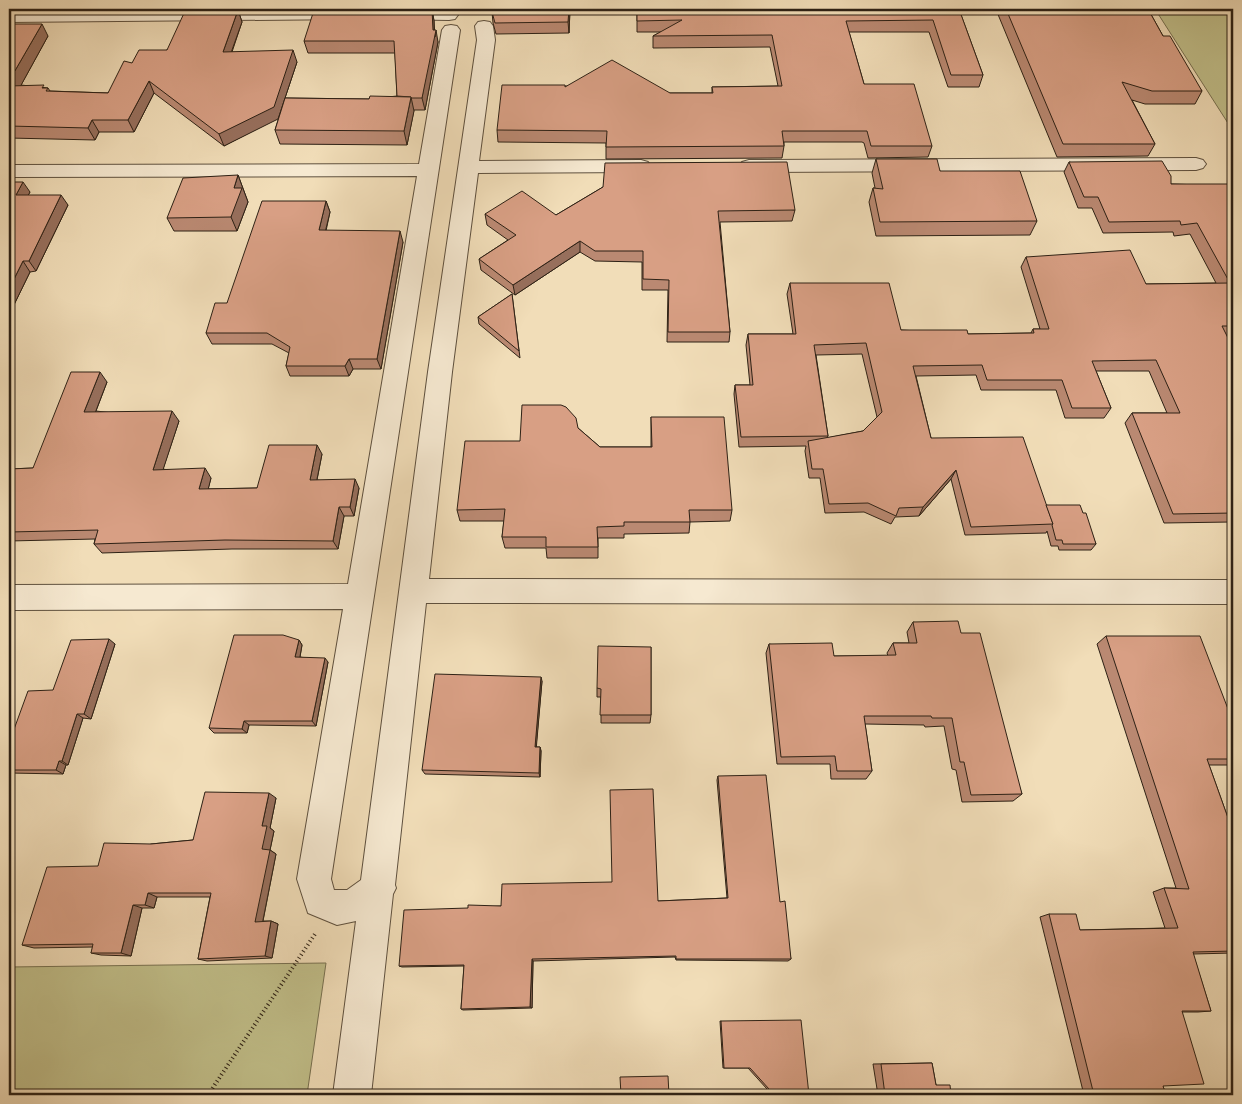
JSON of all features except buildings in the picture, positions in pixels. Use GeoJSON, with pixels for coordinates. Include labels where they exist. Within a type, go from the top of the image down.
{"type":"FeatureCollection","features":[{"type":"Feature","properties":{"kind":"street"},"geometry":{"type":"LineString","coordinates":[[9,32],[246,23],[372,21],[465,16]]}},
{"type":"Feature","properties":{"kind":"street"},"geometry":{"type":"LineString","coordinates":[[352,1095],[379,888],[444,340],[486,40],[465,16]]}},
{"type":"Feature","properties":{"kind":"street"},"geometry":{"type":"LineString","coordinates":[[379,888],[348,908],[332,909],[320,901],[314,879],[429,170],[465,16]]}},
{"type":"Feature","properties":{"kind":"street"},"geometry":{"type":"LineString","coordinates":[[9,17],[246,23]]}},
{"type":"Feature","properties":{"kind":"street"},"geometry":{"type":"LineString","coordinates":[[727,166],[1196,164]]}},
{"type":"Feature","properties":{"kind":"street"},"geometry":{"type":"LineString","coordinates":[[468,167],[657,166]]}},
{"type":"Feature","properties":{"kind":"street"},"geometry":{"type":"LineString","coordinates":[[9,171],[429,170]]}},
{"type":"Feature","properties":{"kind":"street"},"geometry":{"type":"LineString","coordinates":[[402,341],[444,340]]}},
{"type":"Feature","properties":{"kind":"street"},"geometry":{"type":"LineString","coordinates":[[415,591],[1233,592]]}},
{"type":"Feature","properties":{"kind":"street"},"geometry":{"type":"LineString","coordinates":[[9,597],[360,596]]}},
{"type":"Feature","properties":{"kind":"path"},"geometry":{"type":"LineString","coordinates":[[208,1095],[332,909]]}},
{"type":"Feature","properties":{"kind":"shaded area"},"geometry":{"type":"Polygon","coordinates":[[[1155,9],[1233,9],[1233,131],[1155,9]]]}},
{"type":"Feature","properties":{"kind":"shaded area"},"geometry":{"type":"Polygon","coordinates":[[[326,963],[307,1095],[9,1095],[9,967],[326,963]]]}}]}
